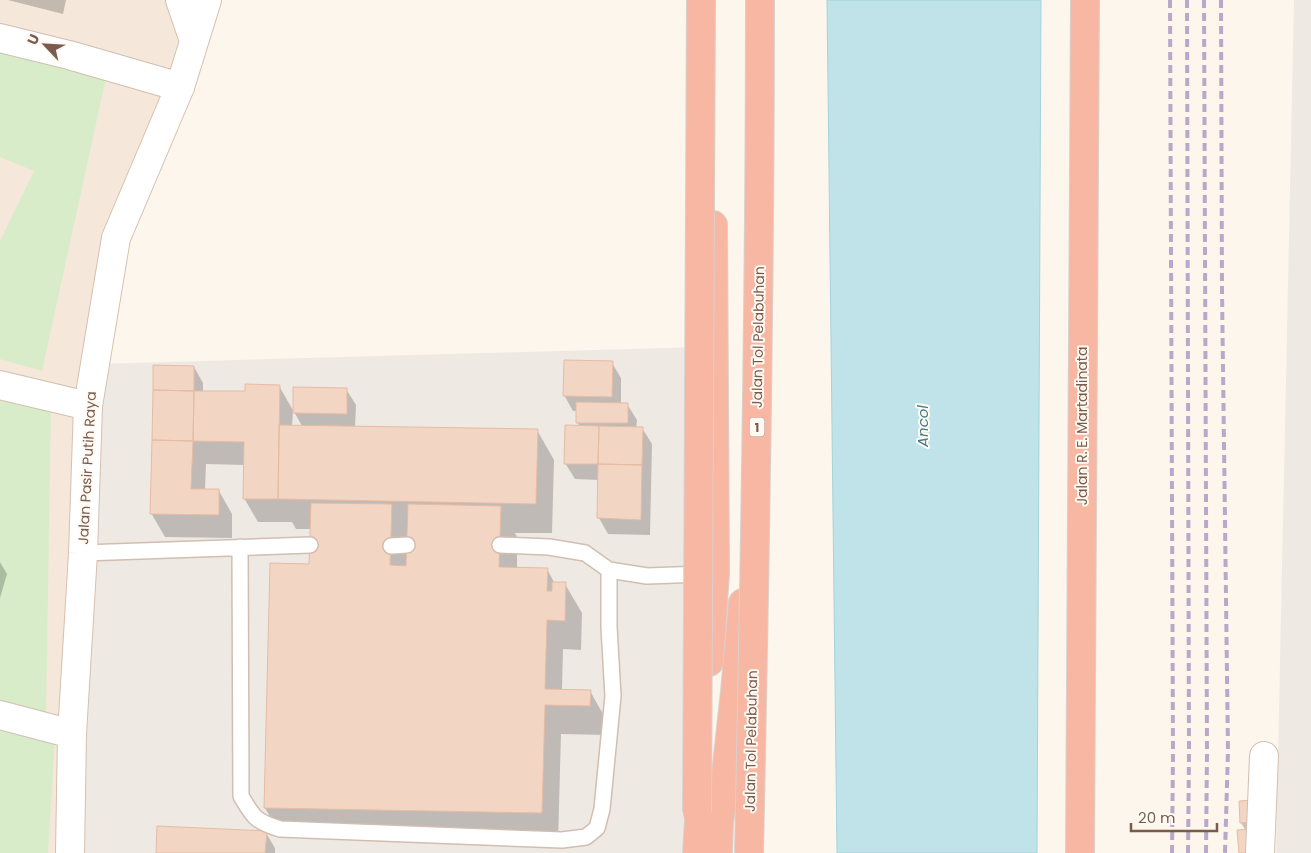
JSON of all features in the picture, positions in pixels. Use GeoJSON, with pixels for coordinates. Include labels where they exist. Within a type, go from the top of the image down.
{"type":"FeatureCollection","features":[{"type":"Feature","properties":{"kind":"highway"},"geometry":{"type":"LineString","coordinates":[[697,853],[701,0]]}},
{"type":"Feature","properties":{"kind":"highway"},"geometry":{"type":"LineString","coordinates":[[697,853],[715,573],[712,0]]}},
{"type":"Feature","properties":{"kind":"highway","name":"Jalan Tol Pelabuhan"},"geometry":{"type":"LineString","coordinates":[[749,853],[756,528],[760,0]]}},
{"type":"Feature","properties":{"kind":"highway"},"geometry":{"type":"LineString","coordinates":[[718,853],[719,822],[735,692],[749,531],[772,185],[772,0]]}},
{"type":"Feature","properties":{"kind":"highway","name":"Jalan R. E. Martadinata"},"geometry":{"type":"LineString","coordinates":[[1080,853],[1085,0]]}},
{"type":"Feature","properties":{"kind":"highway"},"geometry":{"type":"LineString","coordinates":[[692,853],[697,812]]}},
{"type":"Feature","properties":{"kind":"street"},"geometry":{"type":"LineString","coordinates":[[180,0],[194,40]]}},
{"type":"Feature","properties":{"kind":"street","name":"Jalan Pasir Putih Raya"},"geometry":{"type":"LineString","coordinates":[[70,853],[72,734],[83,553],[88,406],[116,238],[180,86],[207,0]]}},
{"type":"Feature","properties":{"kind":"street"},"geometry":{"type":"LineString","coordinates":[[0,38],[180,86]]}},
{"type":"Feature","properties":{"kind":"street"},"geometry":{"type":"LineString","coordinates":[[0,385],[88,406]]}},
{"type":"Feature","properties":{"kind":"street"},"geometry":{"type":"LineString","coordinates":[[0,715],[72,734]]}},
{"type":"Feature","properties":{"kind":"street"},"geometry":{"type":"LineString","coordinates":[[1260,853],[1264,756]]}},
{"type":"Feature","properties":{"kind":"lane"},"geometry":{"type":"LineString","coordinates":[[83,553],[310,545]]}},
{"type":"Feature","properties":{"kind":"lane"},"geometry":{"type":"LineString","coordinates":[[390,546],[407,545]]}},
{"type":"Feature","properties":{"kind":"lane"},"geometry":{"type":"LineString","coordinates":[[500,545],[549,547],[585,553],[609,570],[647,576],[715,573]]}},
{"type":"Feature","properties":{"kind":"lane"},"geometry":{"type":"LineString","coordinates":[[240,547],[241,796],[251,813],[262,823],[280,829],[562,840],[586,837],[597,828],[602,809],[613,696],[609,570]]}},
{"type":"Feature","properties":{"kind":"shaded area"},"geometry":{"type":"Polygon","coordinates":[[[0,0],[207,0],[116,238],[70,853],[0,853],[0,0]]]}},
{"type":"Feature","properties":{"kind":"shaded area"},"geometry":{"type":"Polygon","coordinates":[[[1294,0],[1311,0],[1311,853],[1276,853],[1294,0]]]}},
{"type":"Feature","properties":{"kind":"shaded area"},"geometry":{"type":"Polygon","coordinates":[[[699,347],[689,853],[70,853],[95,364],[699,347]]]}},
{"type":"Feature","properties":{"kind":"green space"},"geometry":{"type":"Polygon","coordinates":[[[0,33],[111,55],[42,371],[0,359],[0,241],[34,171],[0,157],[0,33]]]}},
{"type":"Feature","properties":{"kind":"green space"},"geometry":{"type":"Polygon","coordinates":[[[0,392],[51,406],[46,715],[0,703],[0,392]]]}},
{"type":"Feature","properties":{"kind":"green space"},"geometry":{"type":"Polygon","coordinates":[[[0,727],[55,740],[48,853],[0,853],[0,727]]]}},
{"type":"Feature","properties":{"kind":"water","name":"Ancol"},"geometry":{"type":"Polygon","coordinates":[[[827,0],[1041,0],[1037,853],[837,853],[827,0]]]}},
{"type":"Feature","properties":{"kind":"building"},"geometry":{"type":"Polygon","coordinates":[[[564,360],[613,361],[612,397],[563,396],[564,360]]]}},
{"type":"Feature","properties":{"kind":"building"},"geometry":{"type":"Polygon","coordinates":[[[153,365],[194,366],[194,391],[153,390],[153,365]]]}},
{"type":"Feature","properties":{"kind":"building"},"geometry":{"type":"Polygon","coordinates":[[[245,384],[280,385],[278,499],[243,499],[244,442],[193,441],[194,391],[245,391],[245,384]]]}},
{"type":"Feature","properties":{"kind":"building"},"geometry":{"type":"Polygon","coordinates":[[[293,387],[347,388],[347,414],[293,413],[293,387]]]}},
{"type":"Feature","properties":{"kind":"building"},"geometry":{"type":"Polygon","coordinates":[[[153,390],[194,391],[193,441],[152,440],[153,390]]]}},
{"type":"Feature","properties":{"kind":"building"},"geometry":{"type":"Polygon","coordinates":[[[576,402],[628,403],[628,423],[576,423],[576,402]]]}},
{"type":"Feature","properties":{"kind":"building"},"geometry":{"type":"Polygon","coordinates":[[[279,425],[538,429],[536,504],[278,499],[279,425]]]}},
{"type":"Feature","properties":{"kind":"building"},"geometry":{"type":"Polygon","coordinates":[[[565,425],[599,426],[598,464],[564,464],[565,425]]]}},
{"type":"Feature","properties":{"kind":"building"},"geometry":{"type":"Polygon","coordinates":[[[599,426],[643,427],[642,465],[598,464],[599,426]]]}},
{"type":"Feature","properties":{"kind":"building"},"geometry":{"type":"Polygon","coordinates":[[[152,440],[193,441],[191,489],[219,489],[219,515],[150,514],[152,440]]]}},
{"type":"Feature","properties":{"kind":"building"},"geometry":{"type":"Polygon","coordinates":[[[598,464],[642,465],[641,520],[597,518],[598,464]]]}},
{"type":"Feature","properties":{"kind":"building"},"geometry":{"type":"Polygon","coordinates":[[[311,503],[392,504],[390,565],[406,566],[408,504],[501,506],[499,567],[548,568],[547,591],[552,591],[552,582],[566,582],[565,621],[547,620],[545,689],[591,690],[590,706],[545,705],[542,813],[264,808],[270,563],[309,564],[311,503]]]}},
{"type":"Feature","properties":{"kind":"building"},"geometry":{"type":"Polygon","coordinates":[[[1253,800],[1254,822],[1240,823],[1239,801],[1253,800]]]}},
{"type":"Feature","properties":{"kind":"building"},"geometry":{"type":"Polygon","coordinates":[[[157,826],[267,831],[265,853],[156,853],[157,826]]]}},
{"type":"Feature","properties":{"kind":"building"},"geometry":{"type":"Polygon","coordinates":[[[1250,829],[1252,853],[1239,853],[1237,830],[1250,829]]]}},
{"type":"Feature","properties":{"kind":"railway"},"geometry":{"type":"LineString","coordinates":[[1170,0],[1172,853]]}},
{"type":"Feature","properties":{"kind":"railway"},"geometry":{"type":"LineString","coordinates":[[1187,0],[1188,853]]}},
{"type":"Feature","properties":{"kind":"railway"},"geometry":{"type":"LineString","coordinates":[[1204,0],[1206,853]]}},
{"type":"Feature","properties":{"kind":"railway"},"geometry":{"type":"LineString","coordinates":[[1221,0],[1222,290],[1228,751],[1225,853]]}}]}
